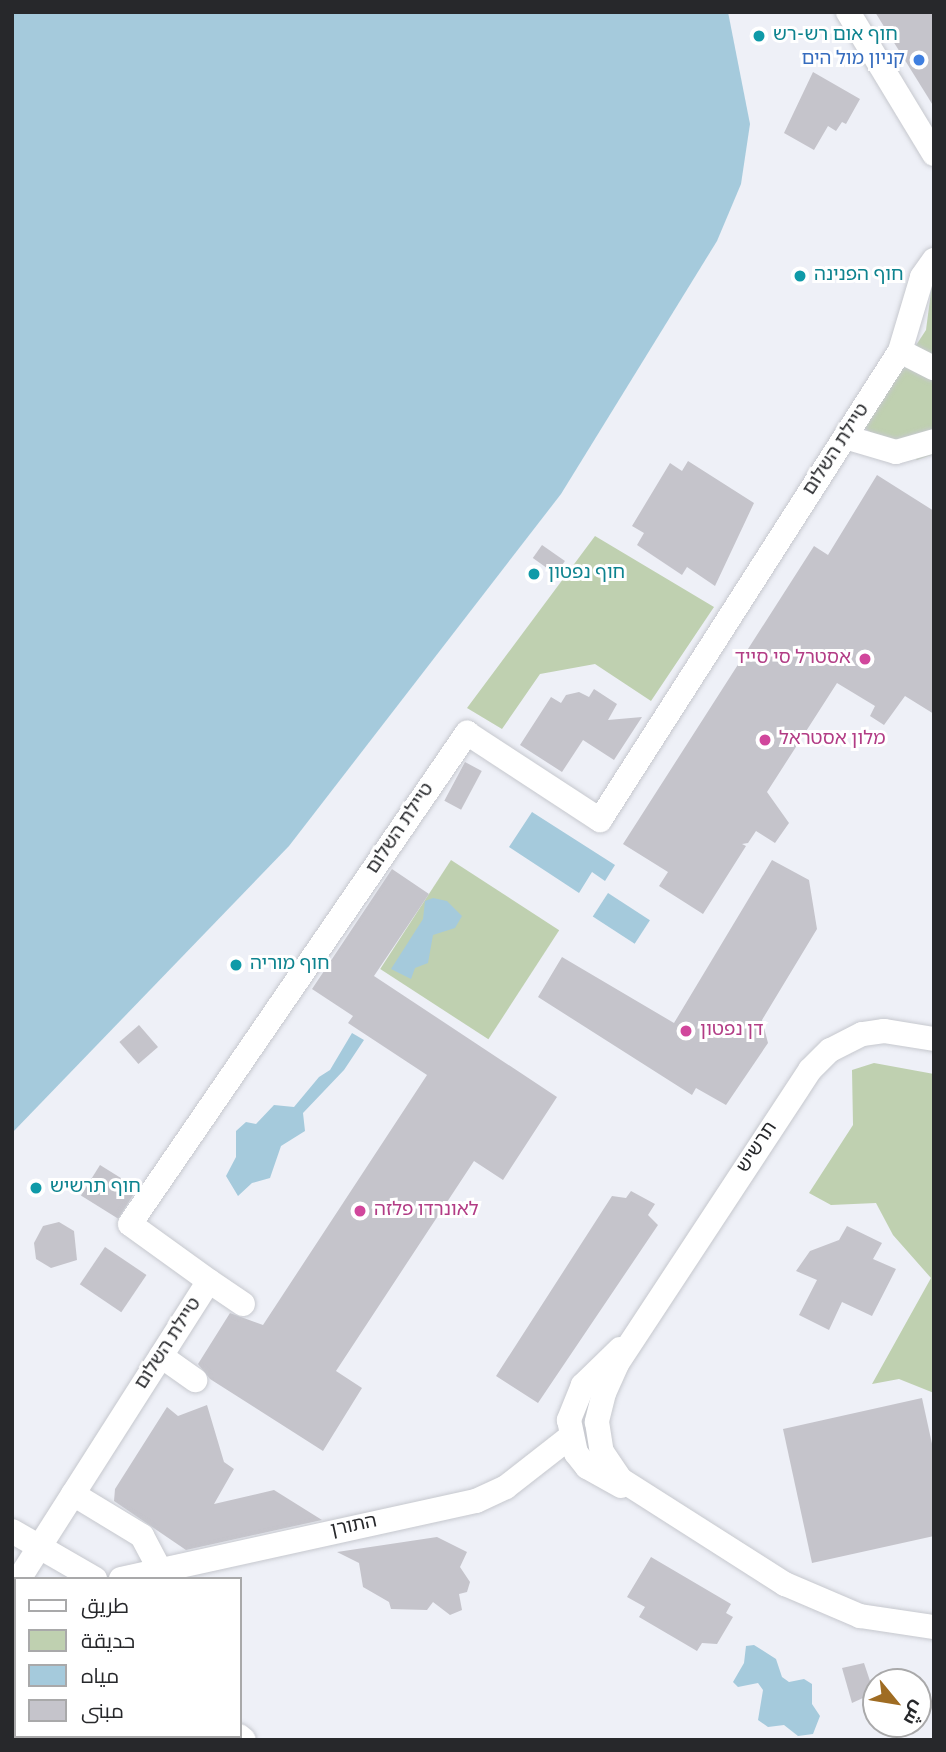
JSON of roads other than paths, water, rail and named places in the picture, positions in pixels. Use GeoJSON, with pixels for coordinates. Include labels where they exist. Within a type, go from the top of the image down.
{"type":"FeatureCollection","features":[{"type":"Feature","properties":{"kind":"street"},"geometry":{"type":"LineString","coordinates":[[848,12],[934,154]]}},
{"type":"Feature","properties":{"kind":"street","name":"טיילת השלום"},"geometry":{"type":"LineString","coordinates":[[25,1569],[209,1281],[130,1224],[467,733],[600,820],[900,351],[930,272]]}},
{"type":"Feature","properties":{"kind":"street"},"geometry":{"type":"LineString","coordinates":[[900,351],[934,368]]}},
{"type":"Feature","properties":{"kind":"street"},"geometry":{"type":"LineString","coordinates":[[845,437],[897,452],[934,441]]}},
{"type":"Feature","properties":{"kind":"street","name":"תרשיש"},"geometry":{"type":"LineString","coordinates":[[636,1492],[609,1466],[597,1422],[610,1378],[632,1341],[820,1059],[841,1043],[873,1032],[934,1039]]}},
{"type":"Feature","properties":{"kind":"street"},"geometry":{"type":"LineString","coordinates":[[209,1281],[243,1304]]}},
{"type":"Feature","properties":{"kind":"street","name":"תרשיש"},"geometry":{"type":"LineString","coordinates":[[632,1341],[612,1353],[583,1385],[569,1420],[570,1437],[587,1468],[636,1492],[823,1603],[891,1623],[934,1627]]}},
{"type":"Feature","properties":{"kind":"street"},"geometry":{"type":"LineString","coordinates":[[161,1356],[195,1380]]}},
{"type":"Feature","properties":{"kind":"street","name":"התורן"},"geometry":{"type":"LineString","coordinates":[[135,1577],[157,1574],[205,1559],[475,1501],[506,1487],[570,1437]]}},
{"type":"Feature","properties":{"kind":"street"},"geometry":{"type":"LineString","coordinates":[[73,1494],[142,1536],[157,1574]]}},
{"type":"Feature","properties":{"kind":"street"},"geometry":{"type":"LineString","coordinates":[[12,1531],[25,1569],[82,1577]]}},
{"type":"Feature","properties":{"kind":"water"},"geometry":{"type":"Polygon","coordinates":[[[12,12],[728,12],[750,124],[741,184],[717,241],[561,494],[289,846],[12,1133],[12,12]]]}},
{"type":"Feature","properties":{"kind":"water"},"geometry":{"type":"Polygon","coordinates":[[[532,812],[615,865],[605,881],[592,872],[579,893],[509,847],[532,812]]]}},
{"type":"Feature","properties":{"kind":"water"},"geometry":{"type":"Polygon","coordinates":[[[608,893],[650,920],[635,944],[593,916],[608,893]]]}},
{"type":"Feature","properties":{"kind":"water"},"geometry":{"type":"Polygon","coordinates":[[[433,898],[447,901],[462,916],[455,928],[433,935],[428,963],[415,968],[411,979],[391,969],[423,919],[425,901],[433,898]]]}},
{"type":"Feature","properties":{"kind":"water"},"geometry":{"type":"Polygon","coordinates":[[[352,1033],[364,1040],[344,1070],[303,1113],[305,1131],[281,1146],[270,1178],[252,1183],[238,1196],[226,1176],[236,1157],[236,1131],[246,1122],[256,1124],[274,1105],[294,1107],[319,1077],[330,1070],[352,1033]]]}},
{"type":"Feature","properties":{"kind":"water"},"geometry":{"type":"Polygon","coordinates":[[[12,1634],[14,1738],[188,1740],[12,1740],[12,1634]]]}},
{"type":"Feature","properties":{"kind":"water"},"geometry":{"type":"Polygon","coordinates":[[[754,1645],[776,1659],[782,1677],[789,1682],[804,1679],[812,1684],[812,1704],[820,1716],[813,1734],[798,1736],[784,1725],[768,1727],[758,1720],[763,1690],[758,1683],[738,1687],[733,1682],[744,1663],[746,1646],[754,1645]]]}},
{"type":"Feature","properties":{"kind":"place","name":"חוף אום רש-רש"},"geometry":{"type":"Point","coordinates":[759,36]}},
{"type":"Feature","properties":{"kind":"place","name":"קניון מול הים"},"geometry":{"type":"Point","coordinates":[919,60]}},
{"type":"Feature","properties":{"kind":"place","name":"חוף הפנינה"},"geometry":{"type":"Point","coordinates":[800,276]}},
{"type":"Feature","properties":{"kind":"place","name":"חוף נפטון"},"geometry":{"type":"Point","coordinates":[534,574]}},
{"type":"Feature","properties":{"kind":"place","name":"אסטרל סי סייד"},"geometry":{"type":"Point","coordinates":[865,659]}},
{"type":"Feature","properties":{"kind":"place","name":"מלון אסטראל"},"geometry":{"type":"Point","coordinates":[765,740]}},
{"type":"Feature","properties":{"kind":"place","name":"חוף מוריה"},"geometry":{"type":"Point","coordinates":[236,965]}},
{"type":"Feature","properties":{"kind":"place","name":"דן נפטון"},"geometry":{"type":"Point","coordinates":[686,1031]}},
{"type":"Feature","properties":{"kind":"place","name":"חוף תרשיש"},"geometry":{"type":"Point","coordinates":[36,1188]}},
{"type":"Feature","properties":{"kind":"place","name":"לאונרדו פלזה"},"geometry":{"type":"Point","coordinates":[360,1211]}}]}
